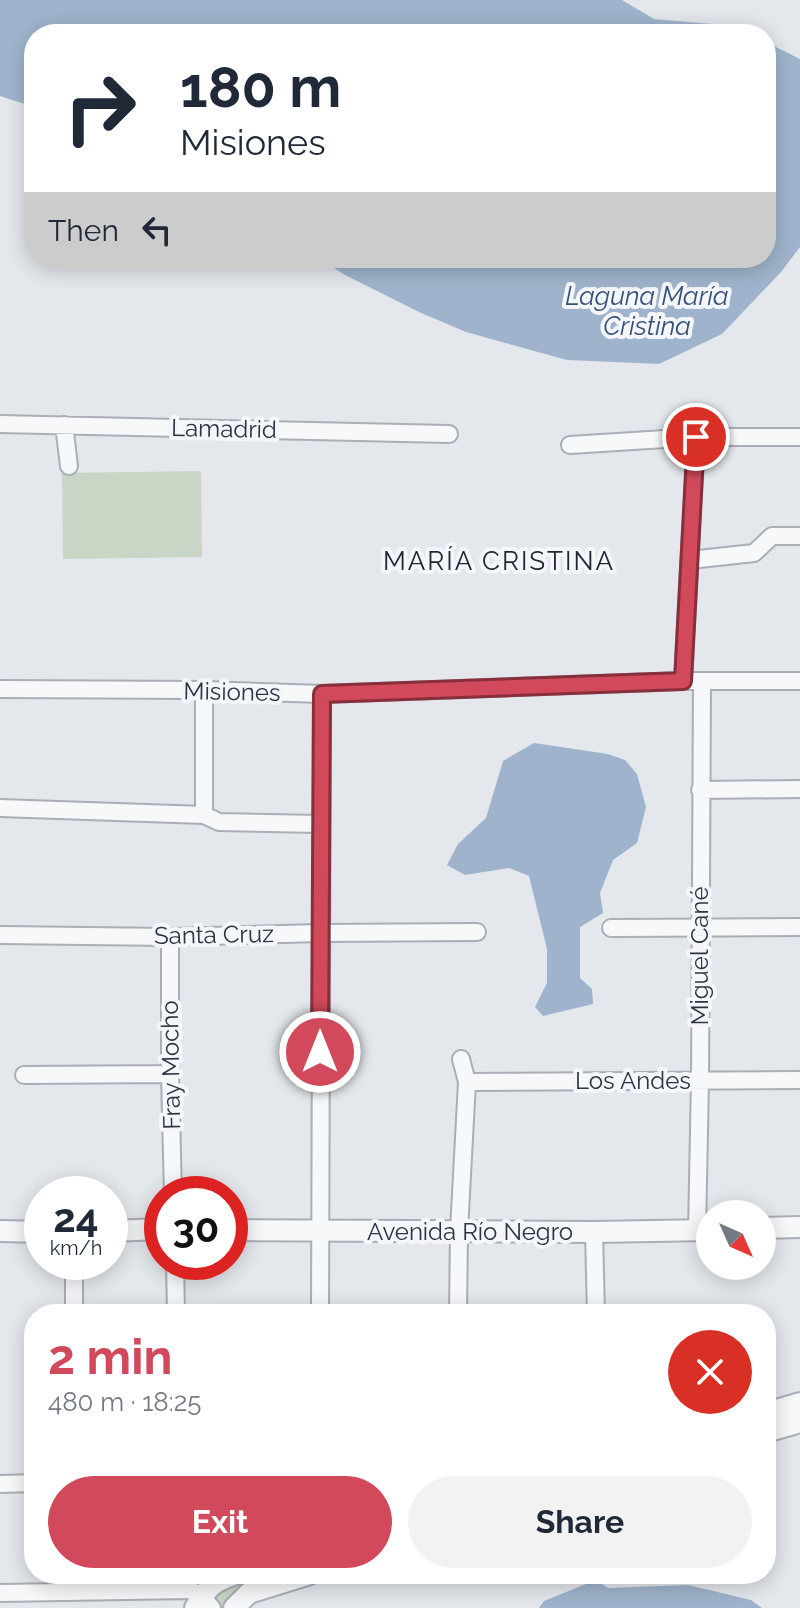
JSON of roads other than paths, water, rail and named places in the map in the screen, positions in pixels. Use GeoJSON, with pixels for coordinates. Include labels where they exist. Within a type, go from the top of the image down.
{"type":"FeatureCollection","features":[{"type":"Feature","properties":{"kind":"street","name":"Lamadrid"},"geometry":{"type":"LineString","coordinates":[[0,424],[449,434]]}},
{"type":"Feature","properties":{"kind":"street"},"geometry":{"type":"LineString","coordinates":[[64,425],[69,466]]}},
{"type":"Feature","properties":{"kind":"street"},"geometry":{"type":"LineString","coordinates":[[570,445],[696,437],[800,437]]}},
{"type":"Feature","properties":{"kind":"street"},"geometry":{"type":"LineString","coordinates":[[683,681],[696,437]]}},
{"type":"Feature","properties":{"kind":"street"},"geometry":{"type":"LineString","coordinates":[[690,560],[754,553],[772,536],[800,536]]}},
{"type":"Feature","properties":{"kind":"street","name":"Misiones"},"geometry":{"type":"LineString","coordinates":[[0,689],[322,694],[683,681],[800,681]]}},
{"type":"Feature","properties":{"kind":"street","name":"Miguel Cané"},"geometry":{"type":"LineString","coordinates":[[702,682],[699,927],[702,1200]]}},
{"type":"Feature","properties":{"kind":"street"},"geometry":{"type":"LineString","coordinates":[[204,690],[204,815]]}},
{"type":"Feature","properties":{"kind":"street"},"geometry":{"type":"LineString","coordinates":[[320,1304],[322,694]]}},
{"type":"Feature","properties":{"kind":"street"},"geometry":{"type":"LineString","coordinates":[[700,790],[800,789]]}},
{"type":"Feature","properties":{"kind":"street"},"geometry":{"type":"LineString","coordinates":[[0,808],[204,815],[219,822],[320,824]]}},
{"type":"Feature","properties":{"kind":"street"},"geometry":{"type":"LineString","coordinates":[[611,928],[800,927]]}},
{"type":"Feature","properties":{"kind":"street","name":"Santa Cruz"},"geometry":{"type":"LineString","coordinates":[[0,935],[170,937],[477,932]]}},
{"type":"Feature","properties":{"kind":"street","name":"Fray Mocho"},"geometry":{"type":"LineString","coordinates":[[170,937],[173,1176]]}},
{"type":"Feature","properties":{"kind":"street"},"geometry":{"type":"LineString","coordinates":[[458,1304],[467,1082],[461,1059]]}},
{"type":"Feature","properties":{"kind":"street"},"geometry":{"type":"LineString","coordinates":[[24,1075],[170,1074]]}},
{"type":"Feature","properties":{"kind":"street","name":"Los Andes"},"geometry":{"type":"LineString","coordinates":[[467,1082],[800,1080]]}},
{"type":"Feature","properties":{"kind":"street"},"geometry":{"type":"LineString","coordinates":[[776,1228],[800,1227]]}},
{"type":"Feature","properties":{"kind":"street","name":"Avenida Río Negro"},"geometry":{"type":"LineString","coordinates":[[248,1230],[696,1230]]}},
{"type":"Feature","properties":{"kind":"street"},"geometry":{"type":"LineString","coordinates":[[0,1231],[24,1232]]}},
{"type":"Feature","properties":{"kind":"street"},"geometry":{"type":"LineString","coordinates":[[594,1232],[596,1304]]}},
{"type":"Feature","properties":{"kind":"street"},"geometry":{"type":"LineString","coordinates":[[74,1280],[74,1304]]}},
{"type":"Feature","properties":{"kind":"street"},"geometry":{"type":"LineString","coordinates":[[175,1280],[176,1304]]}},
{"type":"Feature","properties":{"kind":"street"},"geometry":{"type":"LineString","coordinates":[[776,1410],[800,1403]]}},
{"type":"Feature","properties":{"kind":"street"},"geometry":{"type":"LineString","coordinates":[[776,1429],[800,1422]]}},
{"type":"Feature","properties":{"kind":"street"},"geometry":{"type":"LineString","coordinates":[[0,1484],[24,1483]]}},
{"type":"Feature","properties":{"kind":"street"},"geometry":{"type":"LineString","coordinates":[[188,1584],[200,1600]]}},
{"type":"Feature","properties":{"kind":"street"},"geometry":{"type":"LineString","coordinates":[[200,1600],[214,1584]]}},
{"type":"Feature","properties":{"kind":"street"},"geometry":{"type":"LineString","coordinates":[[234,1608],[249,1593],[278,1584]]}},
{"type":"Feature","properties":{"kind":"street"},"geometry":{"type":"LineString","coordinates":[[0,1593],[200,1600]]}},
{"type":"Feature","properties":{"kind":"water"},"geometry":{"type":"Polygon","coordinates":[[[0,0],[622,0],[654,19],[712,24],[24,24],[24,104],[0,96],[0,0]]]}},
{"type":"Feature","properties":{"kind":"water","name":"Laguna María Cristina"},"geometry":{"type":"Polygon","coordinates":[[[776,47],[800,59],[800,247],[781,272],[722,334],[659,364],[567,360],[466,332],[334,268],[776,268],[776,47]]]}},
{"type":"Feature","properties":{"kind":"water"},"geometry":{"type":"Polygon","coordinates":[[[534,743],[608,754],[625,760],[637,774],[646,807],[637,843],[613,860],[600,893],[603,913],[580,927],[580,978],[592,989],[593,1004],[543,1016],[535,1007],[547,983],[547,949],[529,876],[509,868],[465,875],[447,865],[458,844],[486,818],[503,761],[534,743]]]}},
{"type":"Feature","properties":{"kind":"water"},"geometry":{"type":"Polygon","coordinates":[[[586,1584],[602,1584],[608,1588],[688,1585],[751,1600],[762,1608],[539,1608],[544,1601],[586,1584]]]}},
{"type":"Feature","properties":{"kind":"district","name":"MARÍA CRISTINA"},"geometry":{"type":"Point","coordinates":[499,561]}}]}
